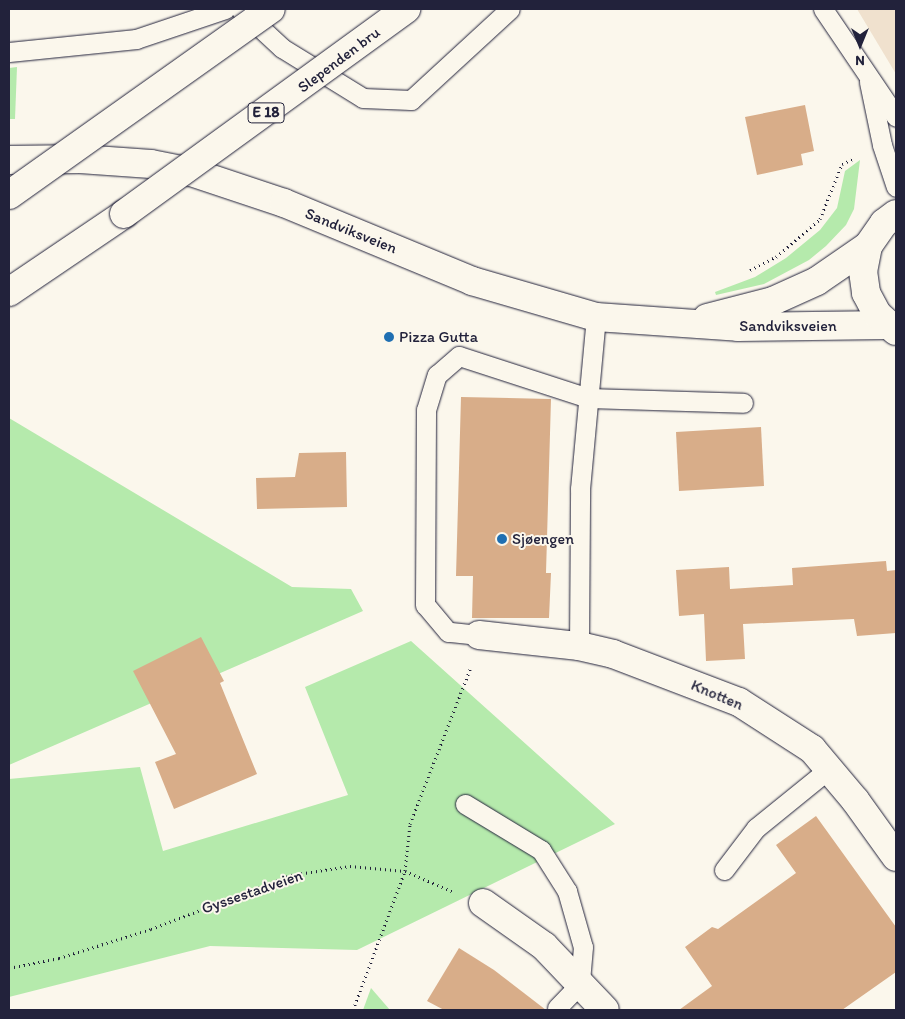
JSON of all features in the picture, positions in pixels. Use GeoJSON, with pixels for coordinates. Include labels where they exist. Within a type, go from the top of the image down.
{"type":"FeatureCollection","features":[{"type":"Feature","properties":{"kind":"main road"},"geometry":{"type":"LineString","coordinates":[[9,195],[271,9]]}},
{"type":"Feature","properties":{"kind":"main road","name":"Slependen bru"},"geometry":{"type":"LineString","coordinates":[[9,292],[124,214],[406,9]]}},
{"type":"Feature","properties":{"kind":"main road","name":"Sandviksveien"},"geometry":{"type":"LineString","coordinates":[[9,160],[80,158],[151,164],[191,172],[284,203],[472,281],[596,317],[690,322],[738,327],[891,328]]}},
{"type":"Feature","properties":{"kind":"main road"},"geometry":{"type":"LineString","coordinates":[[891,328],[866,293],[863,271],[868,246],[884,223],[896,214]]}},
{"type":"Feature","properties":{"kind":"main road","name":"Sandviksveien"},"geometry":{"type":"LineString","coordinates":[[690,322],[773,301],[817,281],[868,246]]}},
{"type":"Feature","properties":{"kind":"main road","name":"Knotten"},"geometry":{"type":"LineString","coordinates":[[479,635],[579,646],[614,654],[739,702],[812,748],[830,768],[896,857]]}},
{"type":"Feature","properties":{"kind":"main road"},"geometry":{"type":"LineString","coordinates":[[483,904],[544,946],[605,1010]]}},
{"type":"Feature","properties":{"kind":"lane"},"geometry":{"type":"LineString","coordinates":[[9,52],[136,39],[225,9]]}},
{"type":"Feature","properties":{"kind":"lane"},"geometry":{"type":"LineString","coordinates":[[240,9],[282,48],[363,98],[411,100],[510,9]]}},
{"type":"Feature","properties":{"kind":"lane"},"geometry":{"type":"LineString","coordinates":[[823,9],[896,117]]}},
{"type":"Feature","properties":{"kind":"lane"},"geometry":{"type":"LineString","coordinates":[[866,71],[882,145],[896,187]]}},
{"type":"Feature","properties":{"kind":"lane"},"geometry":{"type":"LineString","coordinates":[[579,646],[580,489],[596,317]]}},
{"type":"Feature","properties":{"kind":"lane"},"geometry":{"type":"LineString","coordinates":[[479,635],[448,632],[425,605],[426,410],[437,375],[459,356],[588,398],[743,403]]}},
{"type":"Feature","properties":{"kind":"lane"},"geometry":{"type":"LineString","coordinates":[[724,870],[756,828],[830,768]]}},
{"type":"Feature","properties":{"kind":"lane"},"geometry":{"type":"LineString","coordinates":[[465,804],[541,850],[570,900],[583,947],[580,984],[557,1008]]}},
{"type":"Feature","properties":{"kind":"path"},"geometry":{"type":"LineString","coordinates":[[742,274],[776,257],[820,219],[842,164],[882,145]]}},
{"type":"Feature","properties":{"kind":"path"},"geometry":{"type":"LineString","coordinates":[[353,1010],[405,871],[410,824],[448,724],[467,685],[479,635]]}},
{"type":"Feature","properties":{"kind":"path","name":"Gyssestadveien"},"geometry":{"type":"LineString","coordinates":[[9,968],[59,958],[151,929],[290,875],[350,866],[405,871],[483,904]]}},
{"type":"Feature","properties":{"kind":"shaded area"},"geometry":{"type":"Polygon","coordinates":[[[857,9],[896,9],[896,74],[857,9]]]}},
{"type":"Feature","properties":{"kind":"green space"},"geometry":{"type":"Polygon","coordinates":[[[17,67],[15,119],[9,119],[9,68],[17,67]]]}},
{"type":"Feature","properties":{"kind":"green space"},"geometry":{"type":"Polygon","coordinates":[[[860,160],[854,209],[846,225],[826,246],[809,260],[764,284],[716,295],[715,292],[755,277],[786,258],[820,230],[837,208],[845,171],[860,160]]]}},
{"type":"Feature","properties":{"kind":"green space"},"geometry":{"type":"Polygon","coordinates":[[[9,418],[292,587],[351,589],[363,611],[9,765],[9,418]]]}},
{"type":"Feature","properties":{"kind":"green space"},"geometry":{"type":"Polygon","coordinates":[[[411,641],[615,824],[357,950],[210,946],[9,997],[9,779],[140,767],[163,851],[348,795],[305,687],[411,641]]]}},
{"type":"Feature","properties":{"kind":"green space"},"geometry":{"type":"Polygon","coordinates":[[[371,988],[390,1010],[363,1010],[371,988]]]}},
{"type":"Feature","properties":{"kind":"building"},"geometry":{"type":"Polygon","coordinates":[[[805,105],[814,151],[801,154],[803,165],[757,175],[745,117],[805,105]]]}},
{"type":"Feature","properties":{"kind":"building","name":"Sjøengen"},"geometry":{"type":"Polygon","coordinates":[[[461,397],[551,399],[546,573],[551,573],[549,618],[472,618],[473,576],[456,576],[461,397]]]}},
{"type":"Feature","properties":{"kind":"building"},"geometry":{"type":"Polygon","coordinates":[[[761,427],[764,486],[679,491],[676,432],[761,427]]]}},
{"type":"Feature","properties":{"kind":"building"},"geometry":{"type":"Polygon","coordinates":[[[346,452],[347,507],[257,509],[256,478],[295,477],[299,453],[346,452]]]}},
{"type":"Feature","properties":{"kind":"building"},"geometry":{"type":"Polygon","coordinates":[[[886,561],[887,571],[896,570],[896,633],[857,636],[854,619],[743,624],[745,659],[706,661],[704,614],[679,616],[676,570],[729,567],[730,589],[793,585],[792,568],[886,561]]]}},
{"type":"Feature","properties":{"kind":"building"},"geometry":{"type":"Polygon","coordinates":[[[201,637],[224,681],[220,683],[257,774],[174,809],[155,762],[176,754],[133,671],[201,637]]]}},
{"type":"Feature","properties":{"kind":"building"},"geometry":{"type":"Polygon","coordinates":[[[816,816],[896,927],[896,972],[842,1010],[679,1010],[712,986],[685,947],[712,927],[718,929],[796,873],[776,845],[816,816]]]}},
{"type":"Feature","properties":{"kind":"building"},"geometry":{"type":"Polygon","coordinates":[[[459,948],[494,970],[546,1010],[444,1010],[427,1001],[459,948]]]}},
{"type":"Feature","properties":{"kind":"place","name":"Pizza Gutta"},"geometry":{"type":"Point","coordinates":[389,337]}},
{"type":"Feature","properties":{"kind":"place","name":"Sjøengen"},"geometry":{"type":"Point","coordinates":[502,539]}}]}
